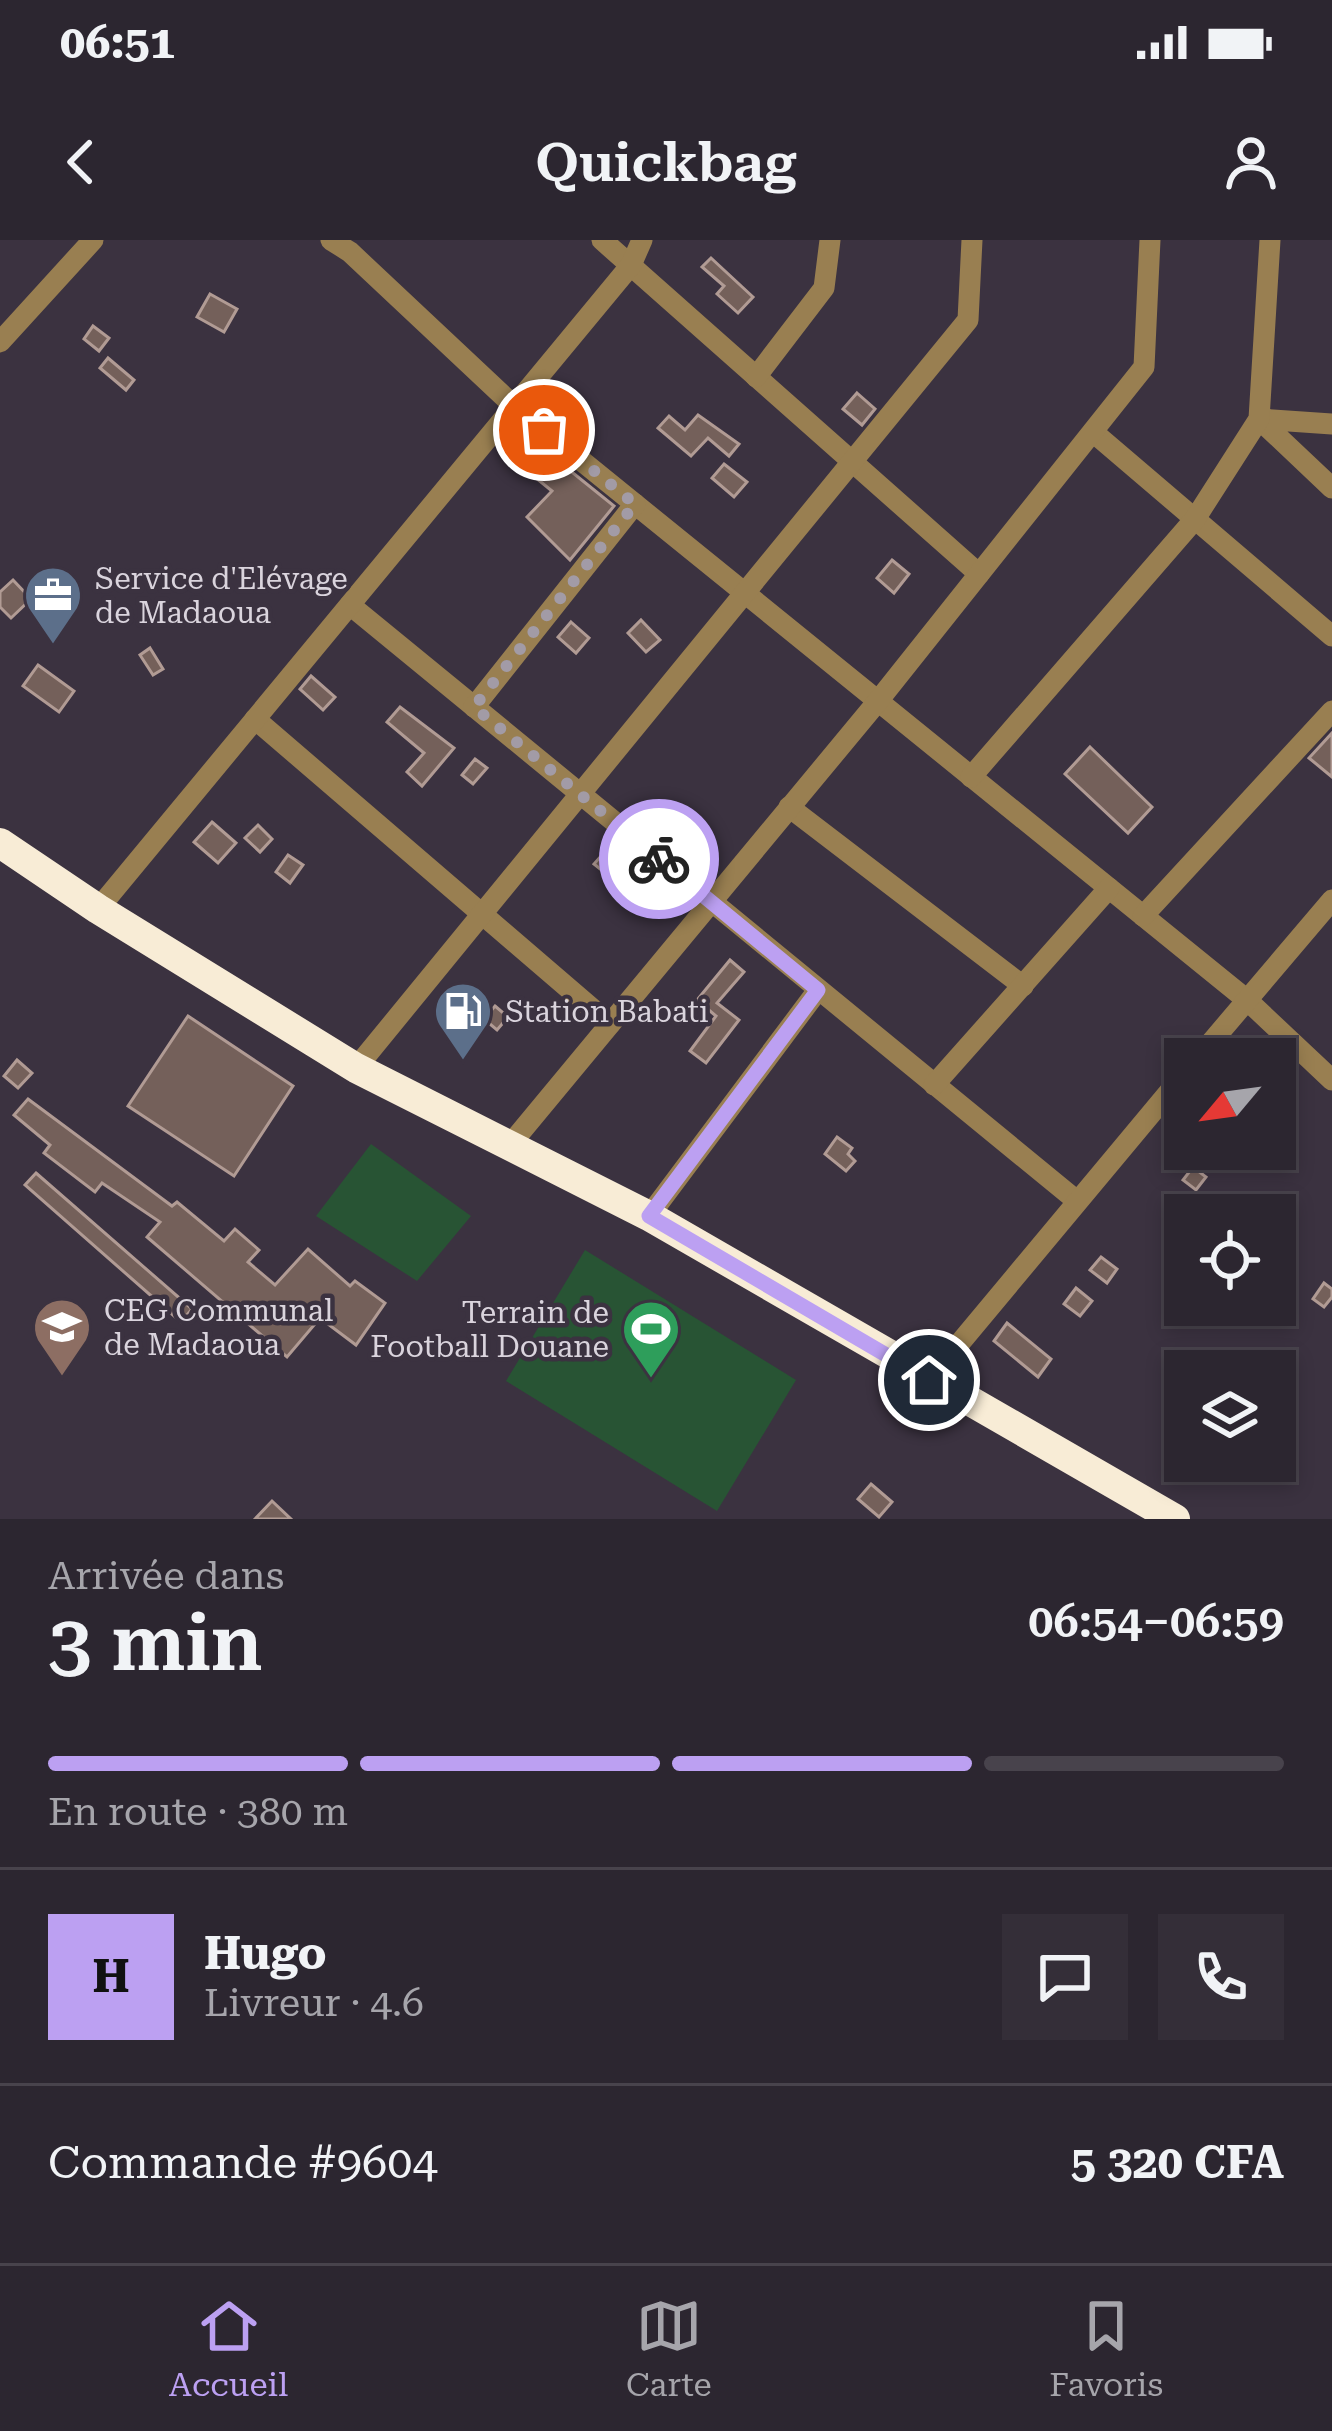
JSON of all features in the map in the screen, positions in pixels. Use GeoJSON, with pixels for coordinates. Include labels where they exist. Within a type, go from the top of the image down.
{"type":"FeatureCollection","features":[{"type":"Feature","properties":{"kind":"highway"},"geometry":{"type":"LineString","coordinates":[[0,843],[356,1068],[649,1216],[1174,1519]]}},
{"type":"Feature","properties":{"kind":"street"},"geometry":{"type":"LineString","coordinates":[[0,342],[93,240]]}},
{"type":"Feature","properties":{"kind":"street"},"geometry":{"type":"LineString","coordinates":[[331,240],[350,252],[514,406],[1247,1000],[1332,1080]]}},
{"type":"Feature","properties":{"kind":"street"},"geometry":{"type":"LineString","coordinates":[[602,240],[979,574]]}},
{"type":"Feature","properties":{"kind":"street"},"geometry":{"type":"LineString","coordinates":[[98,909],[631,266],[642,240]]}},
{"type":"Feature","properties":{"kind":"street"},"geometry":{"type":"LineString","coordinates":[[756,376],[824,287],[830,240]]}},
{"type":"Feature","properties":{"kind":"street"},"geometry":{"type":"LineString","coordinates":[[356,1068],[968,320],[973,240]]}},
{"type":"Feature","properties":{"kind":"street"},"geometry":{"type":"LineString","coordinates":[[509,1146],[878,700],[1144,367],[1150,240]]}},
{"type":"Feature","properties":{"kind":"street"},"geometry":{"type":"LineString","coordinates":[[971,776],[1195,519],[1259,419],[1270,240]]}},
{"type":"Feature","properties":{"kind":"street"},"geometry":{"type":"LineString","coordinates":[[1259,419],[1332,424]]}},
{"type":"Feature","properties":{"kind":"street"},"geometry":{"type":"LineString","coordinates":[[1259,419],[1332,488]]}},
{"type":"Feature","properties":{"kind":"street"},"geometry":{"type":"LineString","coordinates":[[1093,432],[1332,636]]}},
{"type":"Feature","properties":{"kind":"street"},"geometry":{"type":"LineString","coordinates":[[474,707],[635,504]]}},
{"type":"Feature","properties":{"kind":"street"},"geometry":{"type":"LineString","coordinates":[[350,605],[1077,1202]]}},
{"type":"Feature","properties":{"kind":"street"},"geometry":{"type":"LineString","coordinates":[[1143,916],[1332,711]]}},
{"type":"Feature","properties":{"kind":"street"},"geometry":{"type":"LineString","coordinates":[[255,719],[610,1024]]}},
{"type":"Feature","properties":{"kind":"street"},"geometry":{"type":"LineString","coordinates":[[789,807],[1023,986]]}},
{"type":"Feature","properties":{"kind":"street"},"geometry":{"type":"LineString","coordinates":[[934,1085],[1109,888]]}},
{"type":"Feature","properties":{"kind":"street"},"geometry":{"type":"LineString","coordinates":[[1215,1038],[1332,900]]}},
{"type":"Feature","properties":{"kind":"street"},"geometry":{"type":"LineString","coordinates":[[649,1216],[818,990]]}},
{"type":"Feature","properties":{"kind":"street"},"geometry":{"type":"LineString","coordinates":[[929,1380],[1164,1098]]}},
{"type":"Feature","properties":{"kind":"green space"},"geometry":{"type":"Polygon","coordinates":[[[371,1144],[471,1216],[417,1281],[316,1216],[371,1144]]]}},
{"type":"Feature","properties":{"kind":"green space","name":"Terrain de Football Douane"},"geometry":{"type":"Polygon","coordinates":[[[585,1250],[796,1380],[717,1511],[506,1381],[585,1250]]]}},
{"type":"Feature","properties":{"kind":"building"},"geometry":{"type":"Polygon","coordinates":[[[711,258],[753,297],[738,313],[717,294],[724,286],[702,267],[711,258]]]}},
{"type":"Feature","properties":{"kind":"building"},"geometry":{"type":"Polygon","coordinates":[[[210,294],[237,309],[224,332],[197,317],[210,294]]]}},
{"type":"Feature","properties":{"kind":"building"},"geometry":{"type":"Polygon","coordinates":[[[93,326],[109,338],[99,351],[84,339],[93,326]]]}},
{"type":"Feature","properties":{"kind":"building"},"geometry":{"type":"Polygon","coordinates":[[[108,358],[134,380],[126,390],[100,368],[108,358]]]}},
{"type":"Feature","properties":{"kind":"building"},"geometry":{"type":"Polygon","coordinates":[[[857,393],[875,409],[862,425],[843,409],[857,393]]]}},
{"type":"Feature","properties":{"kind":"building"},"geometry":{"type":"Polygon","coordinates":[[[698,415],[739,444],[729,456],[708,438],[691,456],[658,428],[669,416],[685,430],[698,415]]]}},
{"type":"Feature","properties":{"kind":"building"},"geometry":{"type":"Polygon","coordinates":[[[516,427],[614,506],[570,560],[527,517],[552,491],[499,448],[516,427]]]}},
{"type":"Feature","properties":{"kind":"building"},"geometry":{"type":"Polygon","coordinates":[[[724,464],[747,482],[734,497],[712,478],[724,464]]]}},
{"type":"Feature","properties":{"kind":"building"},"geometry":{"type":"Polygon","coordinates":[[[892,560],[909,574],[894,593],[877,578],[892,560]]]}},
{"type":"Feature","properties":{"kind":"building"},"geometry":{"type":"Polygon","coordinates":[[[13,580],[31,599],[11,618],[0,607],[0,592],[13,580]]]}},
{"type":"Feature","properties":{"kind":"building"},"geometry":{"type":"Polygon","coordinates":[[[52,594],[72,611],[58,627],[39,610],[52,594]]]}},
{"type":"Feature","properties":{"kind":"building"},"geometry":{"type":"Polygon","coordinates":[[[641,620],[660,640],[646,652],[628,633],[641,620]]]}},
{"type":"Feature","properties":{"kind":"building"},"geometry":{"type":"Polygon","coordinates":[[[571,622],[589,638],[576,653],[558,637],[571,622]]]}},
{"type":"Feature","properties":{"kind":"building"},"geometry":{"type":"Polygon","coordinates":[[[150,648],[163,669],[153,675],[140,655],[150,648]]]}},
{"type":"Feature","properties":{"kind":"building"},"geometry":{"type":"Polygon","coordinates":[[[38,665],[74,691],[59,712],[23,686],[38,665]]]}},
{"type":"Feature","properties":{"kind":"building"},"geometry":{"type":"Polygon","coordinates":[[[311,676],[335,697],[323,710],[300,689],[311,676]]]}},
{"type":"Feature","properties":{"kind":"building"},"geometry":{"type":"Polygon","coordinates":[[[400,707],[454,748],[422,786],[407,772],[424,753],[387,722],[400,707]]]}},
{"type":"Feature","properties":{"kind":"building"},"geometry":{"type":"Polygon","coordinates":[[[1332,733],[1332,777],[1309,758],[1332,733]]]}},
{"type":"Feature","properties":{"kind":"building"},"geometry":{"type":"Polygon","coordinates":[[[1090,747],[1152,807],[1128,833],[1065,774],[1090,747]]]}},
{"type":"Feature","properties":{"kind":"building"},"geometry":{"type":"Polygon","coordinates":[[[475,759],[487,768],[473,784],[462,775],[475,759]]]}},
{"type":"Feature","properties":{"kind":"building"},"geometry":{"type":"Polygon","coordinates":[[[212,822],[236,843],[218,863],[194,842],[212,822]]]}},
{"type":"Feature","properties":{"kind":"building"},"geometry":{"type":"Polygon","coordinates":[[[258,825],[272,839],[260,852],[245,838],[258,825]]]}},
{"type":"Feature","properties":{"kind":"building"},"geometry":{"type":"Polygon","coordinates":[[[610,846],[625,860],[610,877],[594,864],[610,846]]]}},
{"type":"Feature","properties":{"kind":"building"},"geometry":{"type":"Polygon","coordinates":[[[288,855],[303,865],[290,883],[276,872],[288,855]]]}},
{"type":"Feature","properties":{"kind":"building"},"geometry":{"type":"Polygon","coordinates":[[[730,960],[744,972],[717,1003],[739,1020],[706,1063],[690,1051],[716,1016],[697,1000],[730,960]]]}},
{"type":"Feature","properties":{"kind":"building"},"geometry":{"type":"Polygon","coordinates":[[[495,1006],[508,1017],[497,1030],[484,1019],[495,1006]]]}},
{"type":"Feature","properties":{"kind":"building"},"geometry":{"type":"Polygon","coordinates":[[[188,1016],[293,1086],[234,1176],[128,1106],[188,1016]]]}},
{"type":"Feature","properties":{"kind":"building"},"geometry":{"type":"Polygon","coordinates":[[[17,1060],[32,1073],[18,1088],[4,1076],[17,1060]]]}},
{"type":"Feature","properties":{"kind":"building"},"geometry":{"type":"Polygon","coordinates":[[[28,1099],[172,1206],[177,1202],[224,1241],[235,1229],[259,1250],[248,1262],[275,1285],[308,1249],[350,1286],[355,1281],[385,1303],[356,1345],[320,1318],[287,1357],[147,1237],[160,1222],[102,1183],[95,1192],[44,1153],[50,1145],[14,1115],[28,1099]]]}},
{"type":"Feature","properties":{"kind":"building"},"geometry":{"type":"Polygon","coordinates":[[[837,1137],[852,1148],[848,1154],[855,1161],[846,1171],[825,1154],[837,1137]]]}},
{"type":"Feature","properties":{"kind":"building"},"geometry":{"type":"Polygon","coordinates":[[[1191,1170],[1206,1177],[1196,1190],[1183,1180],[1191,1170]]]}},
{"type":"Feature","properties":{"kind":"building"},"geometry":{"type":"Polygon","coordinates":[[[36,1173],[192,1309],[181,1322],[25,1185],[36,1173]]]}},
{"type":"Feature","properties":{"kind":"building"},"geometry":{"type":"Polygon","coordinates":[[[1101,1257],[1117,1269],[1107,1283],[1090,1270],[1101,1257]]]}},
{"type":"Feature","properties":{"kind":"building"},"geometry":{"type":"Polygon","coordinates":[[[1324,1283],[1332,1289],[1332,1297],[1324,1307],[1313,1299],[1324,1283]]]}},
{"type":"Feature","properties":{"kind":"building"},"geometry":{"type":"Polygon","coordinates":[[[1076,1288],[1092,1301],[1080,1316],[1064,1304],[1076,1288]]]}},
{"type":"Feature","properties":{"kind":"building"},"geometry":{"type":"Polygon","coordinates":[[[1007,1323],[1051,1359],[1038,1377],[994,1341],[1007,1323]]]}},
{"type":"Feature","properties":{"kind":"building"},"geometry":{"type":"Polygon","coordinates":[[[871,1484],[892,1502],[879,1517],[858,1499],[871,1484]]]}},
{"type":"Feature","properties":{"kind":"building"},"geometry":{"type":"Polygon","coordinates":[[[272,1501],[291,1519],[255,1519],[272,1501]]]}},
{"type":"Feature","properties":{"kind":"way so far"},"geometry":{"type":"LineString","coordinates":[[544,430],[635,504],[474,707],[659,859]]}},
{"type":"Feature","properties":{"kind":"place","name":"Service d'Elévage de Madaoua"},"geometry":{"type":"Point","coordinates":[53,646]}},
{"type":"Feature","properties":{"kind":"place","name":"Station Babati"},"geometry":{"type":"Point","coordinates":[463,1062]}},
{"type":"Feature","properties":{"kind":"place","name":"CEG Communal de Madaoua"},"geometry":{"type":"Point","coordinates":[62,1378]}},
{"type":"Feature","properties":{"kind":"place","name":"Terrain de Football Douane"},"geometry":{"type":"Point","coordinates":[651,1380]}},
{"type":"Feature","properties":{"kind":"route"},"geometry":{"type":"LineString","coordinates":[[659,859],[818,990],[649,1216],[929,1380]]}}]}
